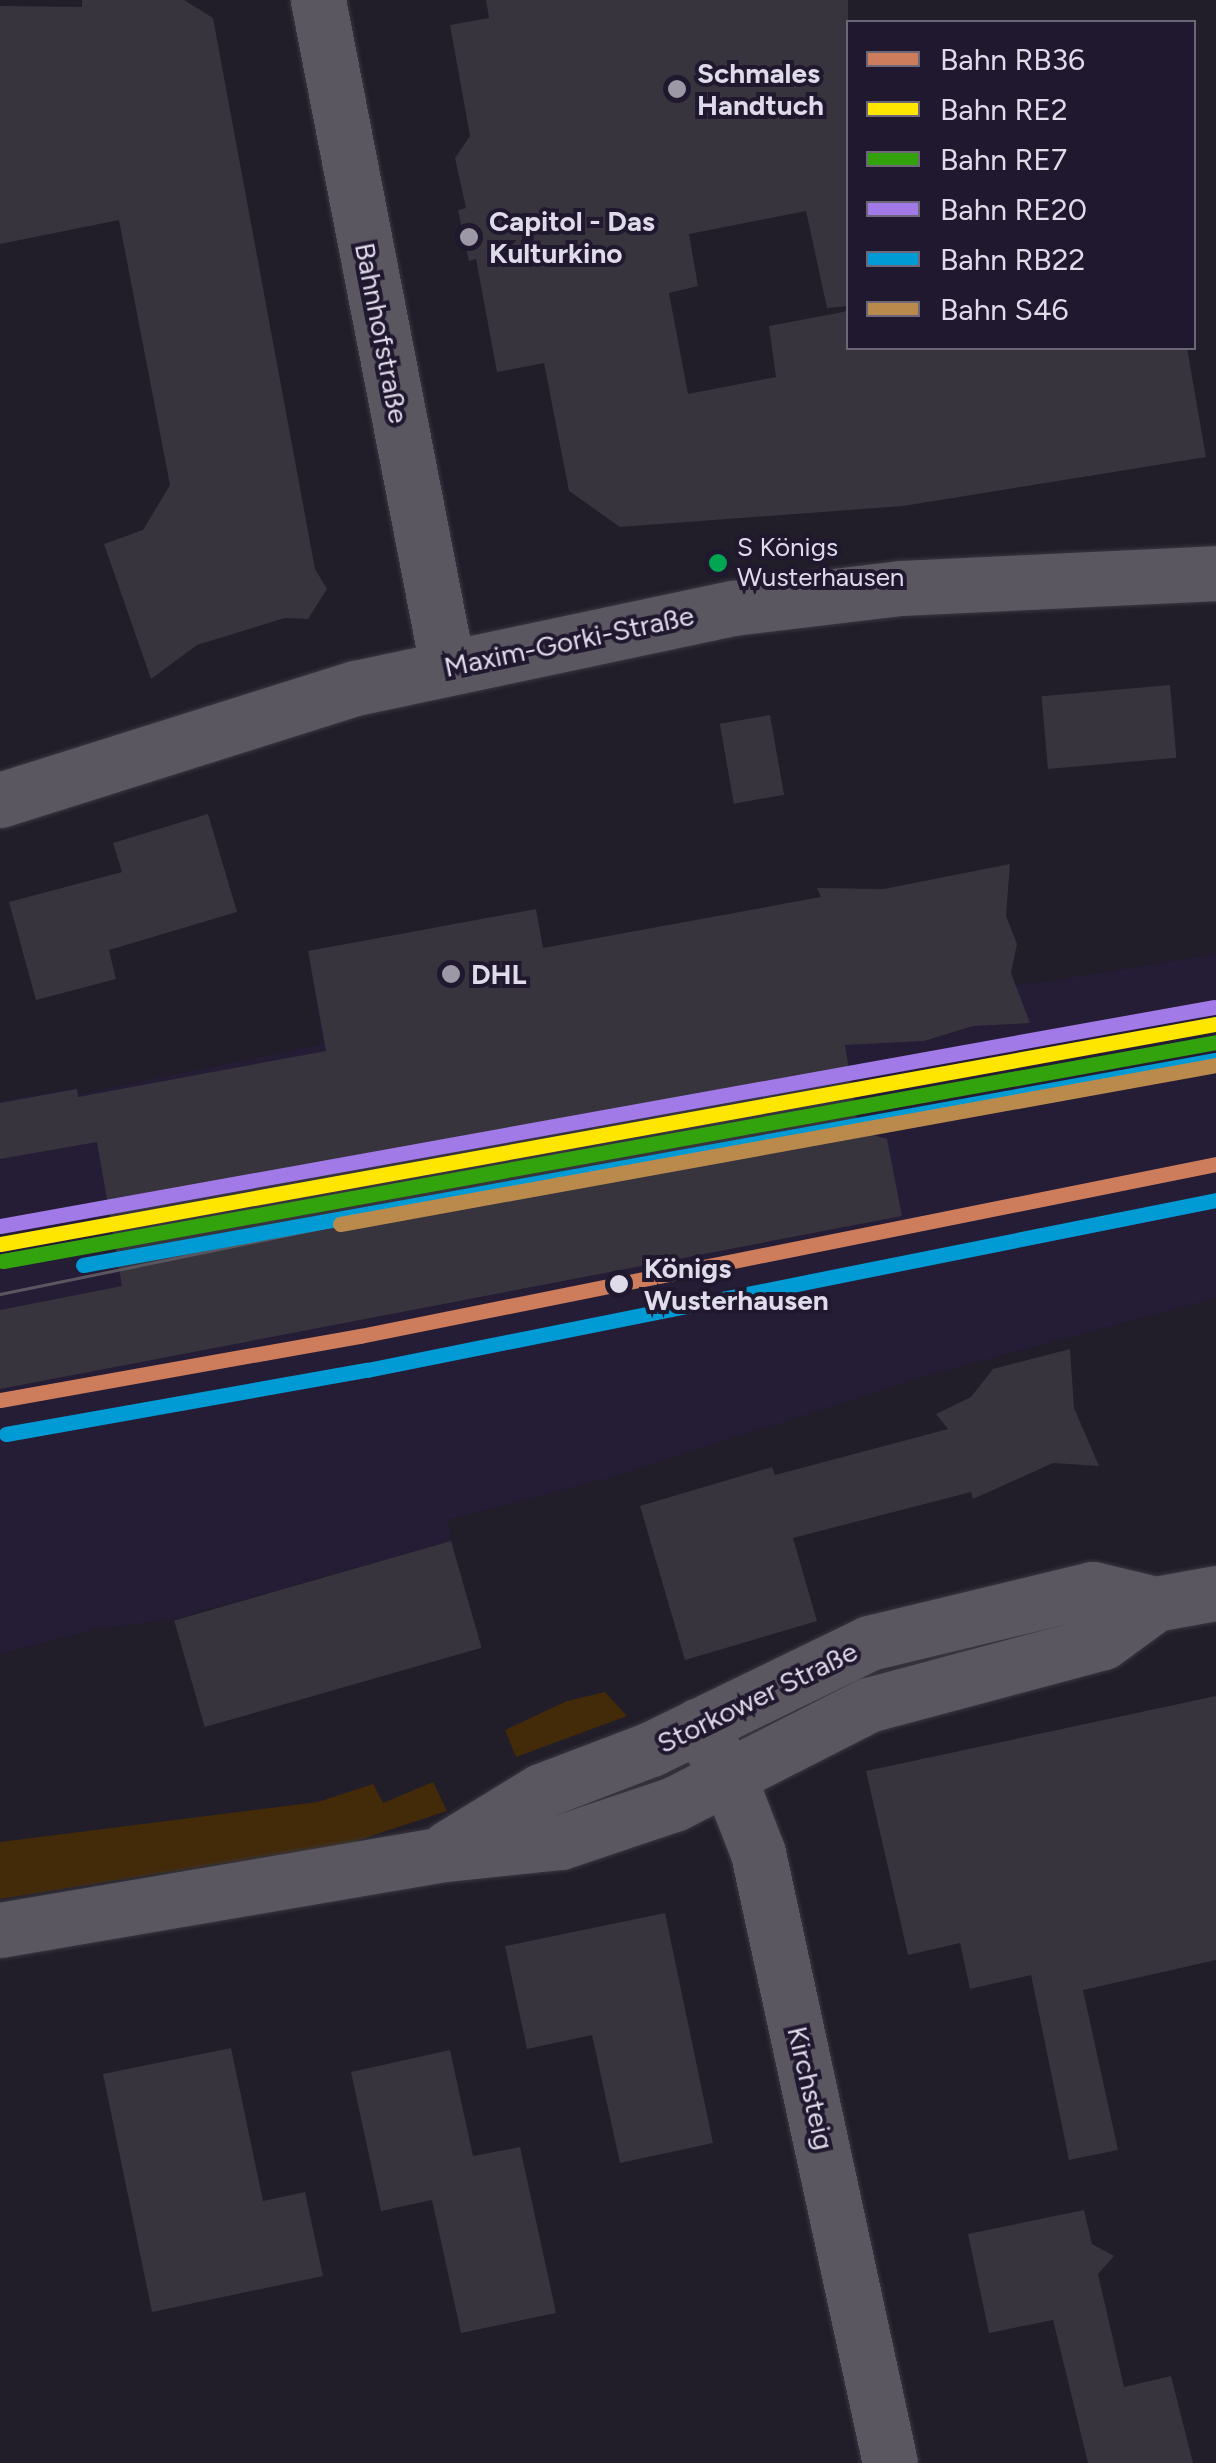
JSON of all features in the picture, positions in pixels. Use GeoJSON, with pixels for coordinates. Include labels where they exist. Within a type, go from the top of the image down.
{"type":"FeatureCollection","features":[{"type":"Feature","properties":{"kind":"street","name":"Bahnhofstraße"},"geometry":{"type":"LineString","coordinates":[[318,0],[447,665]]}},
{"type":"Feature","properties":{"kind":"street","name":"Maxim-Gorki-Straße"},"geometry":{"type":"LineString","coordinates":[[0,800],[356,688],[447,665],[801,598],[916,587],[1216,573]]}},
{"type":"Feature","properties":{"kind":"street","name":"Storkower Straße"},"geometry":{"type":"LineString","coordinates":[[437,1855],[541,1791],[651,1749],[818,1664],[869,1643],[1093,1589],[1155,1604],[1216,1593]]}},
{"type":"Feature","properties":{"kind":"street","name":"Storkower Straße"},"geometry":{"type":"LineString","coordinates":[[0,1930],[437,1855],[561,1842],[674,1804],[868,1705],[1103,1642],[1155,1604]]}},
{"type":"Feature","properties":{"kind":"street","name":"Kirchsteig"},"geometry":{"type":"LineString","coordinates":[[699,1725],[729,1778],[758,1853],[890,2463]]}},
{"type":"Feature","properties":{"kind":"shaded area"},"geometry":{"type":"Polygon","coordinates":[[[772,906],[781,955],[839,1003],[1051,981],[1216,954],[1216,1298],[929,1375],[615,1476],[448,1520],[451,1541],[174,1619],[97,1629],[0,1654],[0,1101],[78,1087],[80,1094],[323,1044],[308,951],[536,909],[544,948],[772,906]]]}},
{"type":"Feature","properties":{"kind":"shaded area"},"geometry":{"type":"Polygon","coordinates":[[[605,1692],[627,1716],[516,1757],[505,1730],[567,1701],[605,1692]]]}},
{"type":"Feature","properties":{"kind":"shaded area"},"geometry":{"type":"Polygon","coordinates":[[[433,1782],[447,1811],[350,1843],[0,1899],[0,1842],[318,1802],[373,1784],[383,1803],[433,1782]]]}},
{"type":"Feature","properties":{"kind":"building"},"geometry":{"type":"Polygon","coordinates":[[[82,0],[184,0],[213,18],[315,569],[327,589],[308,619],[285,618],[197,645],[151,679],[104,544],[143,530],[170,485],[119,220],[0,244],[0,6],[82,7],[82,0]]]}},
{"type":"Feature","properties":{"kind":"building"},"geometry":{"type":"Polygon","coordinates":[[[486,0],[848,0],[846,306],[827,308],[806,211],[689,234],[698,286],[669,293],[688,394],[776,377],[769,326],[846,311],[846,350],[1187,350],[1206,457],[903,506],[620,527],[569,491],[544,363],[497,372],[476,259],[469,261],[458,210],[466,208],[455,158],[470,136],[450,25],[489,18],[486,0]]]}},
{"type":"Feature","properties":{"kind":"building"},"geometry":{"type":"Polygon","coordinates":[[[1170,685],[1176,758],[1048,769],[1041,696],[1170,685]]]}},
{"type":"Feature","properties":{"kind":"building"},"geometry":{"type":"Polygon","coordinates":[[[770,715],[784,795],[734,804],[720,724],[770,715]]]}},
{"type":"Feature","properties":{"kind":"building"},"geometry":{"type":"Polygon","coordinates":[[[208,814],[237,912],[109,950],[116,979],[36,1000],[9,902],[122,872],[113,843],[208,814]]]}},
{"type":"Feature","properties":{"kind":"building"},"geometry":{"type":"Polygon","coordinates":[[[1010,864],[1006,916],[1017,944],[1011,973],[1030,1023],[973,1026],[924,1041],[845,1045],[859,1131],[887,1139],[902,1216],[0,1389],[0,1310],[122,1286],[97,1142],[0,1159],[0,1103],[77,1089],[78,1097],[326,1051],[308,951],[536,909],[543,948],[821,897],[817,888],[884,889],[1010,864]]]}},
{"type":"Feature","properties":{"kind":"building"},"geometry":{"type":"Polygon","coordinates":[[[1070,1349],[1074,1408],[1099,1466],[1053,1463],[973,1499],[971,1492],[793,1538],[817,1621],[685,1660],[640,1506],[772,1467],[775,1475],[948,1429],[936,1414],[971,1397],[993,1369],[1070,1349]]]}},
{"type":"Feature","properties":{"kind":"building"},"geometry":{"type":"Polygon","coordinates":[[[451,1541],[482,1648],[205,1727],[174,1620],[451,1541]]]}},
{"type":"Feature","properties":{"kind":"building"},"geometry":{"type":"Polygon","coordinates":[[[1216,1696],[1216,1960],[1083,1990],[1118,2150],[1069,2160],[1031,1975],[970,1989],[960,1943],[908,1955],[866,1771],[1216,1696]]]}},
{"type":"Feature","properties":{"kind":"building"},"geometry":{"type":"Polygon","coordinates":[[[665,1913],[713,2143],[620,2163],[592,2035],[527,2049],[505,1946],[665,1913]]]}},
{"type":"Feature","properties":{"kind":"building"},"geometry":{"type":"Polygon","coordinates":[[[231,2048],[263,2201],[305,2192],[323,2276],[152,2312],[103,2074],[231,2048]]]}},
{"type":"Feature","properties":{"kind":"building"},"geometry":{"type":"Polygon","coordinates":[[[450,2050],[473,2156],[520,2147],[556,2313],[461,2333],[432,2200],[381,2211],[351,2072],[450,2050]]]}},
{"type":"Feature","properties":{"kind":"building"},"geometry":{"type":"Polygon","coordinates":[[[1084,2210],[1092,2244],[1114,2256],[1098,2274],[1124,2387],[1171,2376],[1193,2463],[1088,2463],[1053,2320],[989,2333],[968,2234],[1084,2210]]]}},
{"type":"Feature","properties":{"kind":"tram line"},"geometry":{"type":"LineString","coordinates":[[0,1294],[340,1224]]}},
{"type":"Feature","properties":{"kind":"rail line","name":"RE20"},"geometry":{"type":"LineString","coordinates":[[0,1226],[1213,1007]]}},
{"type":"Feature","properties":{"kind":"rail line","name":"RE2"},"geometry":{"type":"LineString","coordinates":[[0,1244],[1216,1024]]}},
{"type":"Feature","properties":{"kind":"rail line","name":"RE7"},"geometry":{"type":"LineString","coordinates":[[3,1261],[1216,1042]]}},
{"type":"Feature","properties":{"kind":"rail line","name":"RB22"},"geometry":{"type":"LineString","coordinates":[[83,1265],[1216,1060]]}},
{"type":"Feature","properties":{"kind":"rail line","name":"S46"},"geometry":{"type":"LineString","coordinates":[[340,1224],[1216,1065]]}},
{"type":"Feature","properties":{"kind":"rail line","name":"RB36"},"geometry":{"type":"LineString","coordinates":[[0,1400],[360,1336],[1216,1164]]}},
{"type":"Feature","properties":{"kind":"rail line","name":"RB22"},"geometry":{"type":"LineString","coordinates":[[6,1434],[367,1370],[1216,1200]]}},
{"type":"Feature","properties":{"kind":"place","name":"Schmales Handtuch"},"geometry":{"type":"Point","coordinates":[677,89]}},
{"type":"Feature","properties":{"kind":"place","name":"Capitol - Das Kulturkino"},"geometry":{"type":"Point","coordinates":[469,237]}},
{"type":"Feature","properties":{"kind":"place","name":"S Königs Wusterhausen"},"geometry":{"type":"Point","coordinates":[718,563]}},
{"type":"Feature","properties":{"kind":"place","name":"DHL"},"geometry":{"type":"Point","coordinates":[451,974]}},
{"type":"Feature","properties":{"kind":"place","name":"Königs Wusterhausen"},"geometry":{"type":"Point","coordinates":[619,1284]}}]}
